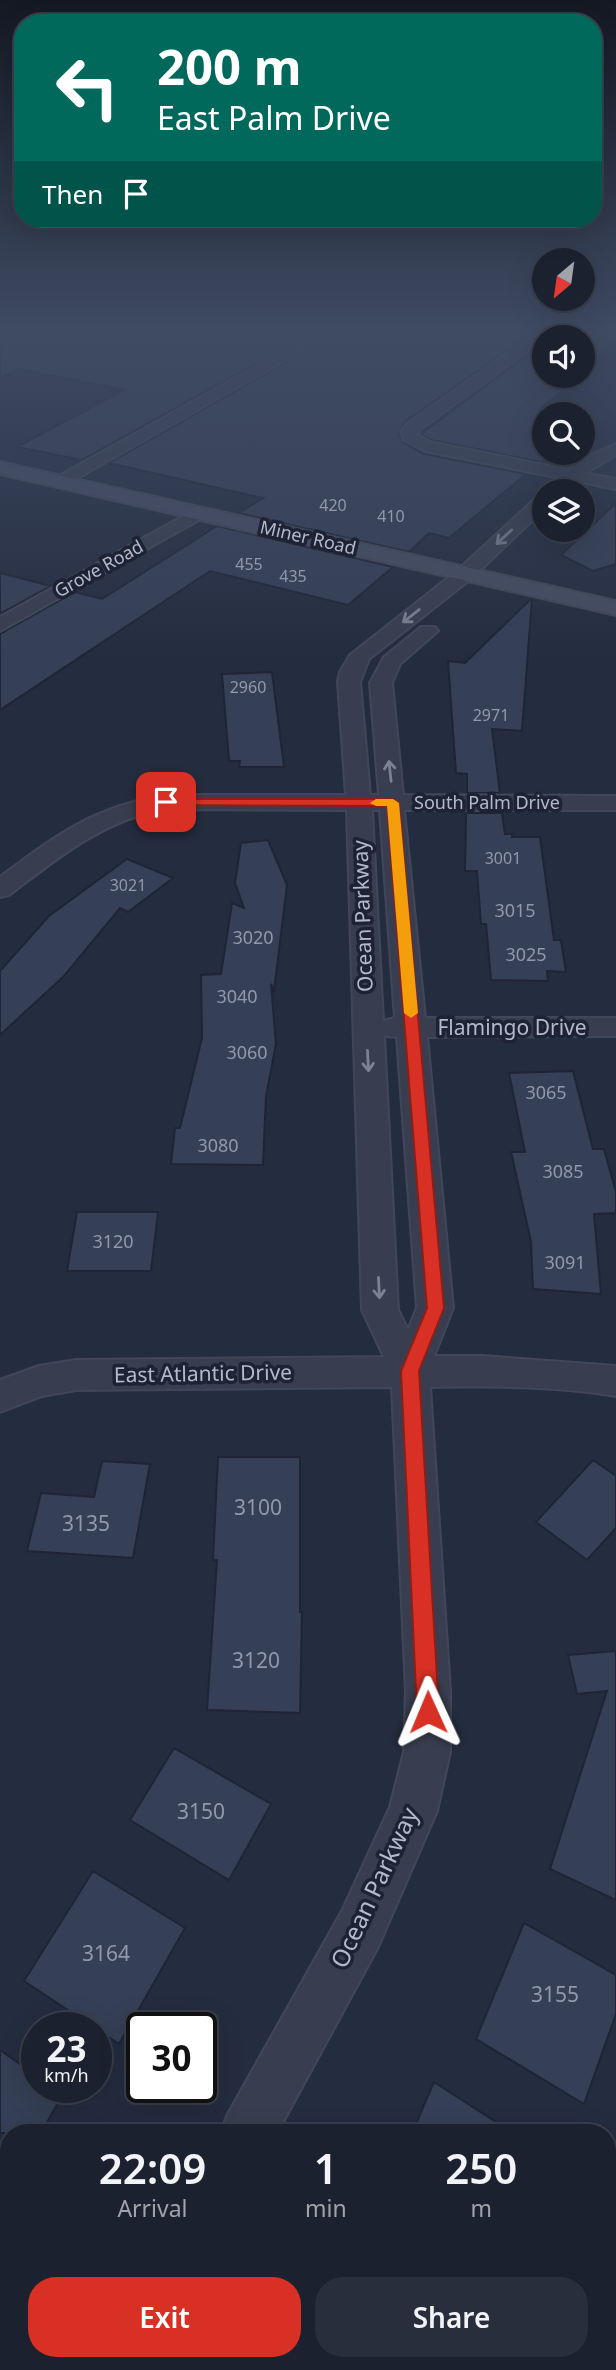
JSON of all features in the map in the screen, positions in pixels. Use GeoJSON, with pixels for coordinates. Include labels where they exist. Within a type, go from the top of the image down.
{"type":"FeatureCollection","features":[{"type":"Feature","properties":{"kind":"street"},"geometry":{"type":"LineString","coordinates":[[60,481],[137,438]]}},
{"type":"Feature","properties":{"kind":"street"},"geometry":{"type":"LineString","coordinates":[[411,438],[425,446],[571,475],[578,479]]}},
{"type":"Feature","properties":{"kind":"street"},"geometry":{"type":"LineString","coordinates":[[567,479],[616,449]]}},
{"type":"Feature","properties":{"kind":"street"},"geometry":{"type":"LineString","coordinates":[[595,481],[616,465]]}},
{"type":"Feature","properties":{"kind":"street","name":"Miner Road"},"geometry":{"type":"LineString","coordinates":[[0,468],[616,608]]}},
{"type":"Feature","properties":{"kind":"street"},"geometry":{"type":"LineString","coordinates":[[595,486],[616,484]]}},
{"type":"Feature","properties":{"kind":"street","name":"Grove Road"},"geometry":{"type":"LineString","coordinates":[[0,625],[198,513]]}},
{"type":"Feature","properties":{"kind":"street","name":"Ocean Parkway"},"geometry":{"type":"LineString","coordinates":[[410,1371],[435,1308],[381,683],[386,667],[397,654],[478,577],[532,514]]}},
{"type":"Feature","properties":{"kind":"street","name":"Ocean Parkway"},"geometry":{"type":"LineString","coordinates":[[252,2124],[360,1929],[413,1811],[427,1752],[428,1691],[410,1371],[380,1310],[359,803],[349,682],[355,663],[369,647],[478,577],[532,538]]}},
{"type":"Feature","properties":{"kind":"street","name":"South Palm Drive"},"geometry":{"type":"LineString","coordinates":[[0,889],[91,824],[131,808],[166,802],[616,803]]}},
{"type":"Feature","properties":{"kind":"street","name":"Flamingo Drive"},"geometry":{"type":"LineString","coordinates":[[367,1028],[616,1027]]}},
{"type":"Feature","properties":{"kind":"street","name":"East Atlantic Drive"},"geometry":{"type":"LineString","coordinates":[[0,1396],[39,1381],[76,1375],[502,1371],[616,1381]]}},
{"type":"Feature","properties":{"kind":"building"},"geometry":{"type":"Polygon","coordinates":[[[35,438],[123,438],[82,460],[17,447],[35,438]]]}},
{"type":"Feature","properties":{"kind":"building"},"geometry":{"type":"Polygon","coordinates":[[[154,438],[401,438],[403,442],[424,454],[526,474],[449,538],[429,533],[409,552],[239,513],[263,498],[109,463],[154,438]]]}},
{"type":"Feature","properties":{"kind":"building"},"geometry":{"type":"Polygon","coordinates":[[[427,438],[532,438],[532,460],[431,440],[427,438]]]}},
{"type":"Feature","properties":{"kind":"building"},"geometry":{"type":"Polygon","coordinates":[[[616,503],[616,564],[593,571],[561,555],[575,542],[595,542],[595,523],[616,503]]]}},
{"type":"Feature","properties":{"kind":"building"},"geometry":{"type":"Polygon","coordinates":[[[217,526],[393,567],[348,605],[210,571],[0,710],[0,634],[75,592],[102,599],[217,526]]]}},
{"type":"Feature","properties":{"kind":"building"},"geometry":{"type":"Polygon","coordinates":[[[0,573],[51,586],[0,614],[0,573]]]}},
{"type":"Feature","properties":{"kind":"building"},"geometry":{"type":"Polygon","coordinates":[[[532,598],[522,731],[492,729],[500,793],[467,793],[467,774],[456,773],[448,661],[465,663],[532,598]]]}},
{"type":"Feature","properties":{"kind":"building"},"geometry":{"type":"Polygon","coordinates":[[[272,672],[284,767],[239,767],[240,761],[229,761],[222,674],[272,672]]]}},
{"type":"Feature","properties":{"kind":"building"},"geometry":{"type":"Polygon","coordinates":[[[466,813],[502,813],[505,834],[512,834],[512,837],[540,837],[554,940],[561,940],[566,972],[547,971],[548,981],[491,980],[486,924],[481,924],[477,871],[465,871],[466,813]]]}},
{"type":"Feature","properties":{"kind":"building"},"geometry":{"type":"Polygon","coordinates":[[[268,840],[287,885],[274,991],[271,984],[276,1044],[266,1096],[263,1165],[171,1164],[175,1128],[180,1128],[202,1038],[201,975],[221,974],[232,903],[244,908],[235,883],[241,843],[268,840]]]}},
{"type":"Feature","properties":{"kind":"building"},"geometry":{"type":"Polygon","coordinates":[[[127,859],[173,878],[128,912],[120,908],[64,976],[0,1035],[0,971],[49,916],[127,859]]]}},
{"type":"Feature","properties":{"kind":"building"},"geometry":{"type":"Polygon","coordinates":[[[573,1071],[593,1149],[604,1149],[616,1192],[616,1213],[594,1214],[601,1294],[533,1289],[531,1242],[511,1152],[525,1152],[509,1073],[573,1071]]]}},
{"type":"Feature","properties":{"kind":"building"},"geometry":{"type":"Polygon","coordinates":[[[77,1212],[158,1212],[151,1271],[67,1271],[77,1212]]]}},
{"type":"Feature","properties":{"kind":"building"},"geometry":{"type":"Polygon","coordinates":[[[218,1457],[300,1457],[300,1713],[207,1710],[217,1560],[213,1560],[218,1457]]]}},
{"type":"Feature","properties":{"kind":"building"},"geometry":{"type":"Polygon","coordinates":[[[593,1460],[616,1476],[616,1528],[587,1560],[536,1522],[593,1460]]]}},
{"type":"Feature","properties":{"kind":"building"},"geometry":{"type":"Polygon","coordinates":[[[102,1461],[150,1464],[133,1558],[27,1551],[41,1493],[94,1497],[102,1461]]]}},
{"type":"Feature","properties":{"kind":"building"},"geometry":{"type":"Polygon","coordinates":[[[616,1651],[616,1900],[550,1869],[607,1691],[577,1694],[568,1655],[616,1651]]]}},
{"type":"Feature","properties":{"kind":"building"},"geometry":{"type":"Polygon","coordinates":[[[174,1748],[271,1804],[229,1880],[130,1820],[174,1748]]]}},
{"type":"Feature","properties":{"kind":"building"},"geometry":{"type":"Polygon","coordinates":[[[93,1871],[185,1928],[137,2012],[126,2012],[126,2032],[119,2044],[112,2039],[112,2012],[71,2012],[24,1981],[93,1871]]]}},
{"type":"Feature","properties":{"kind":"building"},"geometry":{"type":"Polygon","coordinates":[[[524,1923],[616,1975],[616,2014],[584,2104],[476,2039],[524,1923]]]}},
{"type":"Feature","properties":{"kind":"building"},"geometry":{"type":"Polygon","coordinates":[[[0,2050],[21,2065],[21,2103],[58,2103],[46,2124],[0,2124],[0,2050]]]}},
{"type":"Feature","properties":{"kind":"building"},"geometry":{"type":"Polygon","coordinates":[[[434,2082],[499,2124],[416,2124],[434,2082]]]}},
{"type":"Feature","properties":{"kind":"slow traffic"},"geometry":{"type":"LineString","coordinates":[[376,803],[393,803],[411,1013]]}},
{"type":"Feature","properties":{"kind":"route"},"geometry":{"type":"LineString","coordinates":[[166,802],[393,803],[435,1308],[410,1371],[428,1712]]}}]}
